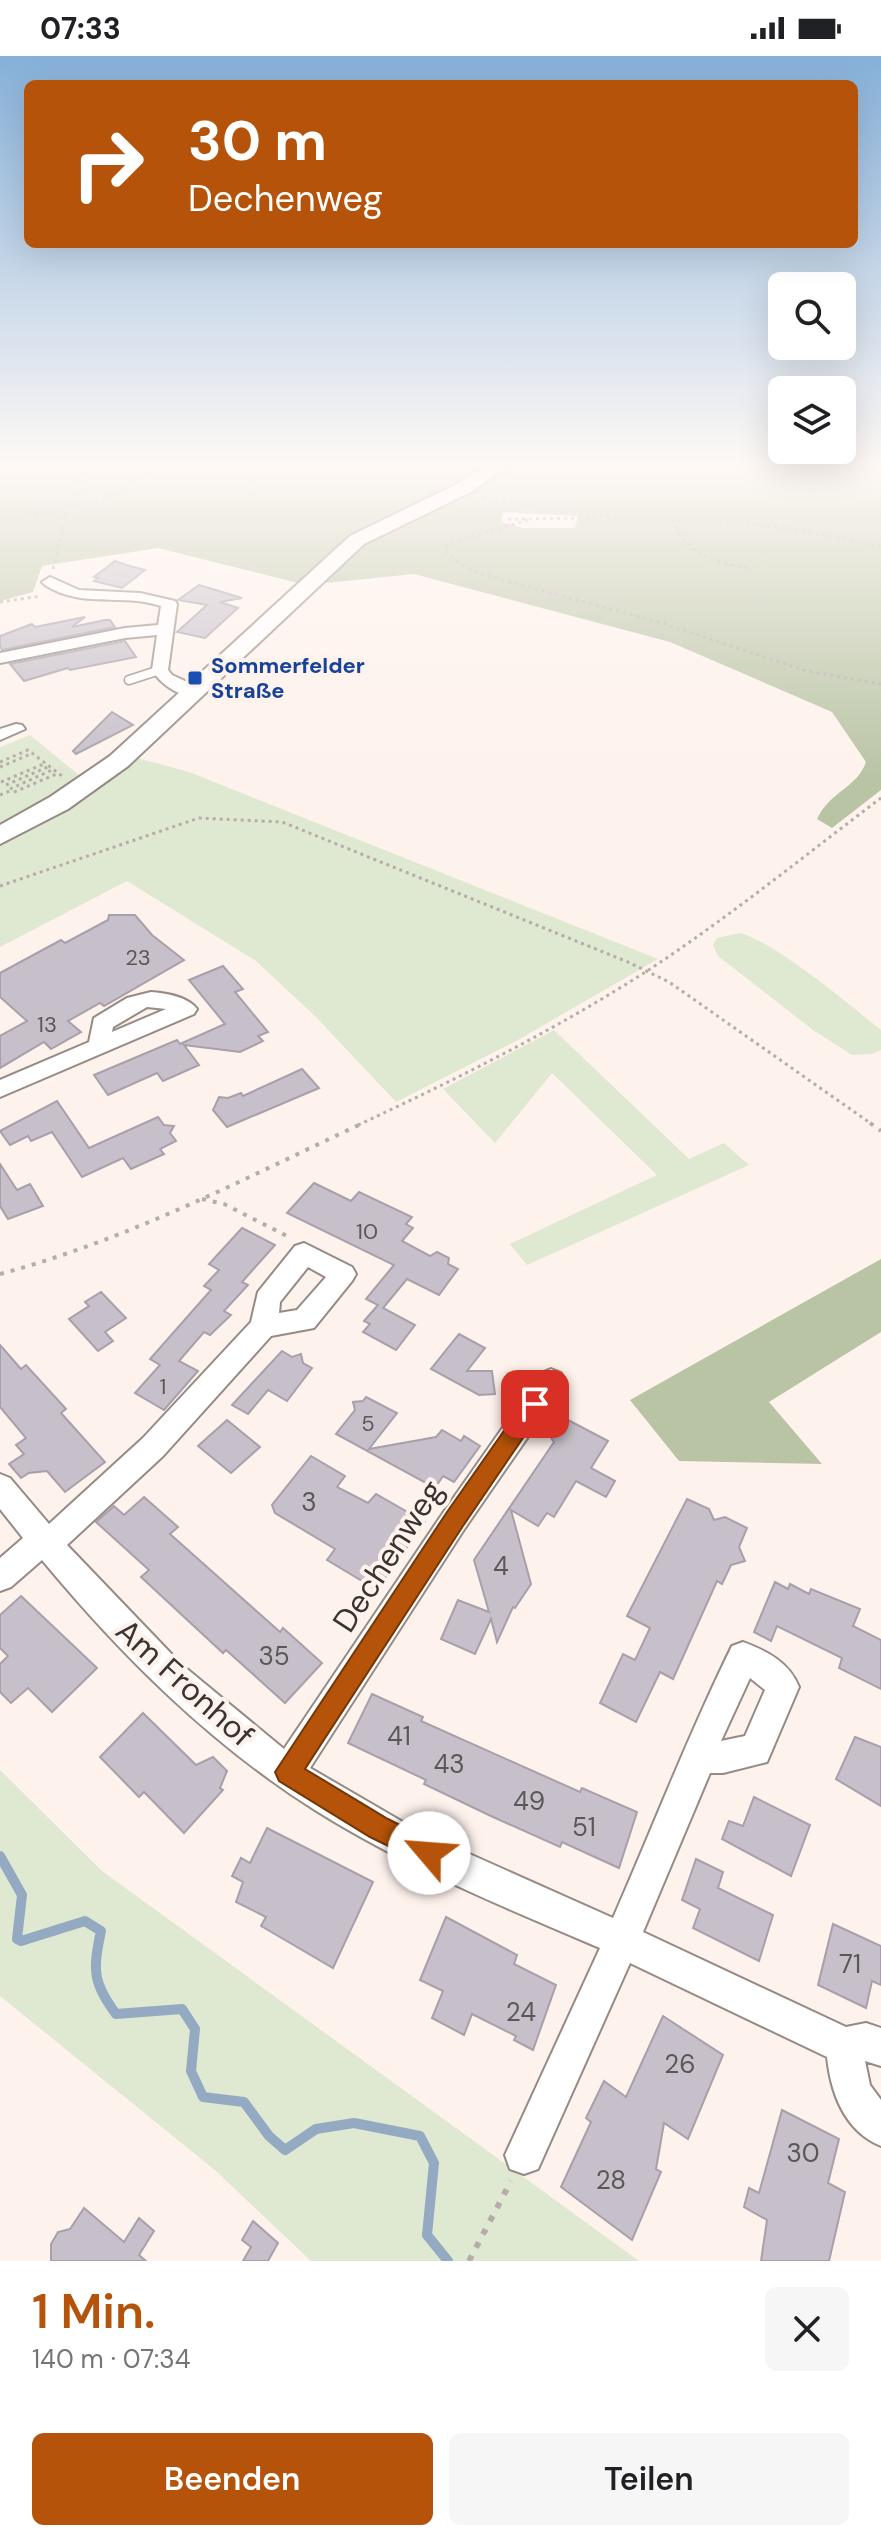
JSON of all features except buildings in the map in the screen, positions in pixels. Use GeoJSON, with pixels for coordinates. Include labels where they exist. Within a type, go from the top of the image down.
{"type":"FeatureCollection","features":[{"type":"Feature","properties":{"kind":"main road"},"geometry":{"type":"LineString","coordinates":[[0,836],[59,803],[100,775],[194,692],[323,569]]}},
{"type":"Feature","properties":{"kind":"street"},"geometry":{"type":"LineString","coordinates":[[56,587],[169,604],[160,670],[166,679],[194,692]]}},
{"type":"Feature","properties":{"kind":"street"},"geometry":{"type":"LineString","coordinates":[[0,658],[112,635],[166,629]]}},
{"type":"Feature","properties":{"kind":"street"},"geometry":{"type":"LineString","coordinates":[[0,1089],[100,1045]]}},
{"type":"Feature","properties":{"kind":"street"},"geometry":{"type":"LineString","coordinates":[[0,1577],[88,1511],[153,1447],[264,1326],[267,1299],[304,1253],[343,1274],[305,1320],[264,1326]]}},
{"type":"Feature","properties":{"kind":"street","name":"Dechenweg"},"geometry":{"type":"LineString","coordinates":[[288,1772],[455,1519],[551,1381]]}},
{"type":"Feature","properties":{"kind":"street","name":"Am Fronhof"},"geometry":{"type":"LineString","coordinates":[[0,1487],[97,1603],[204,1706],[288,1772],[379,1828],[478,1878],[863,2047],[848,2086],[870,2118],[881,2127]]}},
{"type":"Feature","properties":{"kind":"street"},"geometry":{"type":"LineString","coordinates":[[524,2155],[622,1940],[700,1757]]}},
{"type":"Feature","properties":{"kind":"lane"},"geometry":{"type":"LineString","coordinates":[[129,680],[160,670]]}},
{"type":"Feature","properties":{"kind":"path"},"geometry":{"type":"LineString","coordinates":[[0,602],[56,587],[59,569]]}},
{"type":"Feature","properties":{"kind":"path"},"geometry":{"type":"LineString","coordinates":[[471,569],[686,630],[815,674],[850,682],[881,684]]}},
{"type":"Feature","properties":{"kind":"path"},"geometry":{"type":"LineString","coordinates":[[0,765],[28,750],[68,780]]}},
{"type":"Feature","properties":{"kind":"path"},"geometry":{"type":"LineString","coordinates":[[2,783],[52,768]]}},
{"type":"Feature","properties":{"kind":"path"},"geometry":{"type":"LineString","coordinates":[[0,795],[52,768]]}},
{"type":"Feature","properties":{"kind":"path"},"geometry":{"type":"LineString","coordinates":[[2,783],[21,798]]}},
{"type":"Feature","properties":{"kind":"path"},"geometry":{"type":"LineString","coordinates":[[0,1274],[88,1250],[379,1116],[490,1058],[646,971],[748,900],[881,798]]}},
{"type":"Feature","properties":{"kind":"path"},"geometry":{"type":"LineString","coordinates":[[0,886],[199,818],[282,822],[669,982],[881,1131]]}},
{"type":"Feature","properties":{"kind":"path"},"geometry":{"type":"LineString","coordinates":[[200,1199],[214,1200],[296,1241],[304,1253]]}},
{"type":"Feature","properties":{"kind":"path"},"geometry":{"type":"LineString","coordinates":[[469,2261],[524,2155]]}},
{"type":"Feature","properties":{"kind":"green space"},"geometry":{"type":"Polygon","coordinates":[[[0,569],[41,569],[33,592],[0,601],[0,569]]]}},
{"type":"Feature","properties":{"kind":"green space"},"geometry":{"type":"Polygon","coordinates":[[[242,569],[881,569],[881,790],[832,828],[817,819],[829,802],[856,778],[866,762],[832,712],[670,642],[414,574],[306,585],[242,569]]]}},
{"type":"Feature","properties":{"kind":"green space"},"geometry":{"type":"Polygon","coordinates":[[[30,735],[80,776],[0,825],[0,747],[30,735]]]}},
{"type":"Feature","properties":{"kind":"green space"},"geometry":{"type":"Polygon","coordinates":[[[137,758],[189,772],[658,959],[518,1040],[396,1102],[316,1017],[256,961],[127,881],[0,947],[0,845],[71,804],[137,758]]]}},
{"type":"Feature","properties":{"kind":"green space"},"geometry":{"type":"Polygon","coordinates":[[[740,933],[792,961],[881,1030],[881,1050],[872,1054],[852,1055],[813,1030],[718,956],[713,945],[717,938],[740,933]]]}},
{"type":"Feature","properties":{"kind":"green space"},"geometry":{"type":"Polygon","coordinates":[[[554,1030],[689,1159],[724,1143],[749,1165],[527,1265],[510,1244],[657,1175],[552,1073],[495,1143],[443,1089],[554,1030]]]}},
{"type":"Feature","properties":{"kind":"green space"},"geometry":{"type":"Polygon","coordinates":[[[881,1259],[881,1332],[769,1402],[822,1464],[679,1461],[630,1400],[881,1259]]]}},
{"type":"Feature","properties":{"kind":"green space"},"geometry":{"type":"Polygon","coordinates":[[[0,1770],[102,1871],[639,2261],[311,2261],[216,2171],[0,1996],[0,1770]]]}},
{"type":"Feature","properties":{"kind":"waterway"},"geometry":{"type":"LineString","coordinates":[[0,1856],[22,1895],[17,1939],[21,1941],[85,1921],[101,1931],[96,1975],[102,1993],[116,2014],[182,2009],[195,2029],[191,2071],[203,2097],[244,2102],[269,2136],[285,2150],[316,2129],[354,2123],[420,2136],[434,2163],[427,2235],[448,2261]]}},
{"type":"Feature","properties":{"kind":"place","name":"Sommerfelder Straße"},"geometry":{"type":"Point","coordinates":[195,678]}},
{"type":"Feature","properties":{"kind":"route"},"geometry":{"type":"LineString","coordinates":[[429,1853],[379,1828],[288,1772],[535,1404]]}}]}
